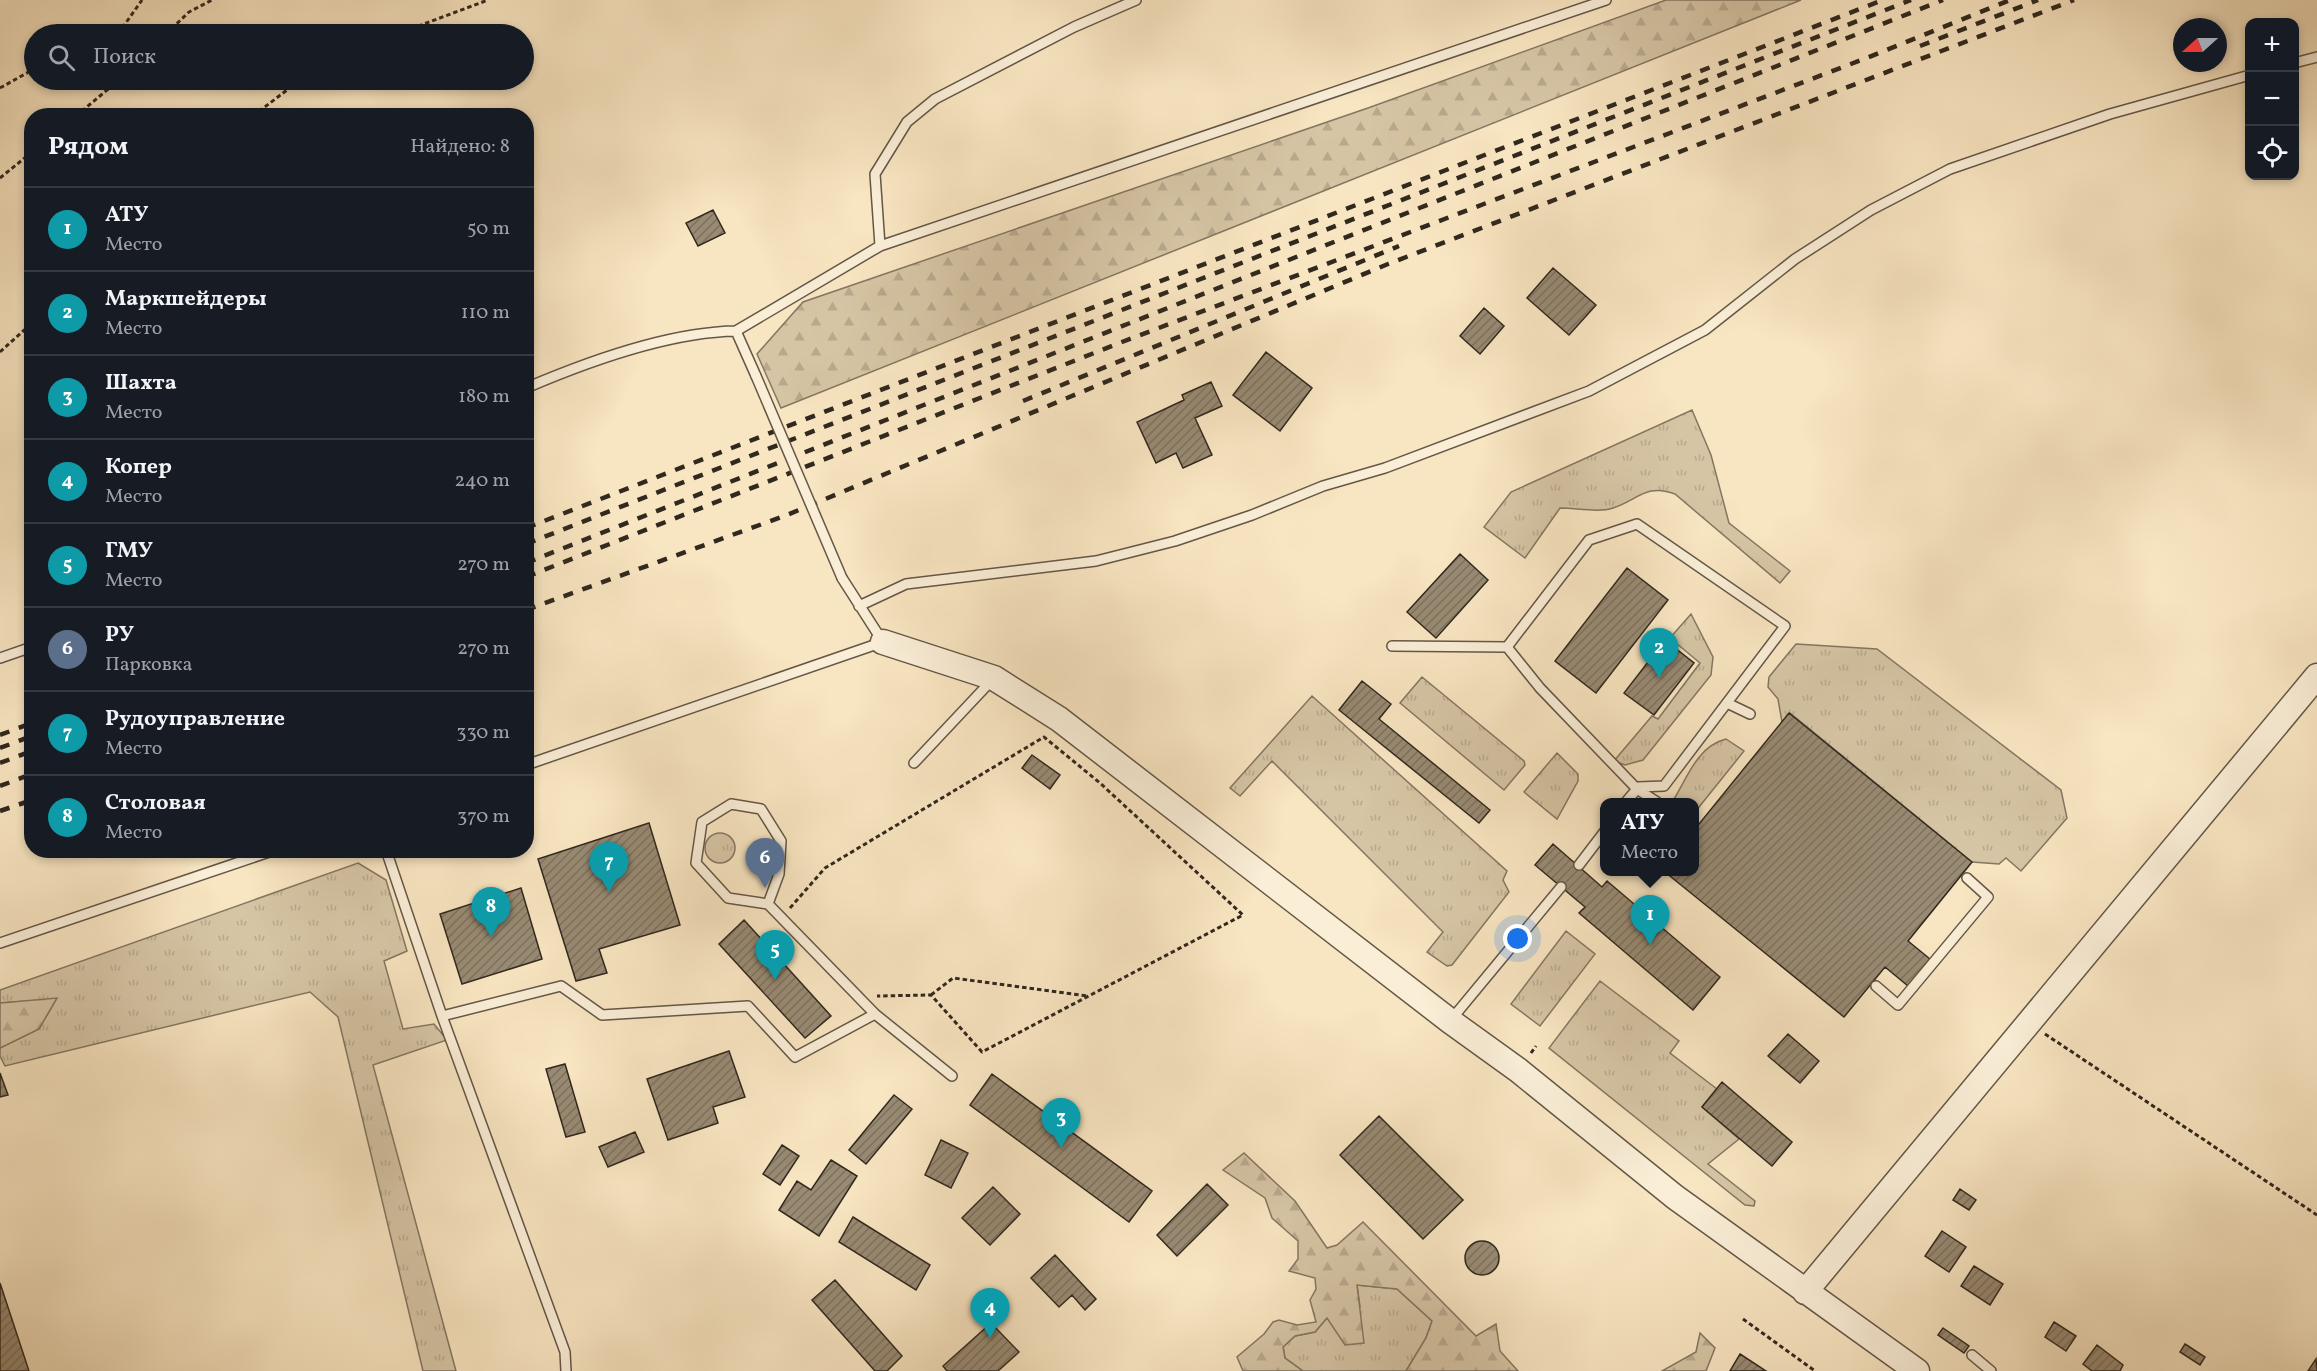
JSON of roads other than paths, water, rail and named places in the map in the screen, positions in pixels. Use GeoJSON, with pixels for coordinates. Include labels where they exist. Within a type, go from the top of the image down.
{"type":"FeatureCollection","features":[{"type":"Feature","properties":{"kind":"street"},"geometry":{"type":"LineString","coordinates":[[883,642],[994,678],[1059,719],[1450,1021],[1518,1070],[1675,1197],[1917,1371]]}},
{"type":"Feature","properties":{"kind":"street"},"geometry":{"type":"LineString","coordinates":[[1805,1292],[2317,676]]}},
{"type":"Feature","properties":{"kind":"lane"},"geometry":{"type":"LineString","coordinates":[[880,246],[875,174],[907,122],[935,99],[1074,27],[1136,0]]}},
{"type":"Feature","properties":{"kind":"lane"},"geometry":{"type":"LineString","coordinates":[[534,385],[604,358],[702,331],[736,331],[880,246],[1606,0]]}},
{"type":"Feature","properties":{"kind":"lane"},"geometry":{"type":"LineString","coordinates":[[2299,62],[2317,57]]}},
{"type":"Feature","properties":{"kind":"lane"},"geometry":{"type":"LineString","coordinates":[[859,606],[906,584],[1096,561],[1175,541],[1252,515],[1323,486],[1385,468],[1578,395],[1705,330],[1795,259],[1871,210],[1950,169],[2110,114],[2245,76]]}},
{"type":"Feature","properties":{"kind":"lane"},"geometry":{"type":"LineString","coordinates":[[534,762],[883,642],[842,578],[736,331]]}},
{"type":"Feature","properties":{"kind":"lane"},"geometry":{"type":"LineString","coordinates":[[1508,647],[1589,540],[1637,524],[1785,626],[1664,786],[1637,789],[1629,798]]}},
{"type":"Feature","properties":{"kind":"lane"},"geometry":{"type":"LineString","coordinates":[[1392,646],[1508,647]]}},
{"type":"Feature","properties":{"kind":"lane"},"geometry":{"type":"LineString","coordinates":[[1508,647],[1540,688],[1637,789],[1651,798]]}},
{"type":"Feature","properties":{"kind":"lane"},"geometry":{"type":"LineString","coordinates":[[0,658],[24,649]]}},
{"type":"Feature","properties":{"kind":"lane"},"geometry":{"type":"LineString","coordinates":[[914,763],[994,678]]}},
{"type":"Feature","properties":{"kind":"lane"},"geometry":{"type":"LineString","coordinates":[[1727,703],[1750,714]]}},
{"type":"Feature","properties":{"kind":"lane"},"geometry":{"type":"LineString","coordinates":[[768,904],[779,874],[781,841],[761,809],[731,804],[702,822],[696,863],[728,898],[768,904],[874,1014],[952,1076]]}},
{"type":"Feature","properties":{"kind":"lane"},"geometry":{"type":"LineString","coordinates":[[1579,865],[1600,838]]}},
{"type":"Feature","properties":{"kind":"lane"},"geometry":{"type":"LineString","coordinates":[[0,943],[251,858]]}},
{"type":"Feature","properties":{"kind":"lane"},"geometry":{"type":"LineString","coordinates":[[389,858],[442,1016],[565,1352],[566,1371]]}},
{"type":"Feature","properties":{"kind":"lane"},"geometry":{"type":"LineString","coordinates":[[1876,986],[1898,1005],[1988,897],[1967,878]]}},
{"type":"Feature","properties":{"kind":"lane"},"geometry":{"type":"LineString","coordinates":[[1450,1021],[1561,887]]}},
{"type":"Feature","properties":{"kind":"lane"},"geometry":{"type":"LineString","coordinates":[[442,1016],[561,986],[602,1015],[748,1006],[795,1057],[874,1014]]}},
{"type":"Feature","properties":{"kind":"lane"},"geometry":{"type":"LineString","coordinates":[[1972,1355],[1991,1371]]}},
{"type":"Feature","properties":{"kind":"railway"},"geometry":{"type":"LineString","coordinates":[[534,525],[1883,0]]}},
{"type":"Feature","properties":{"kind":"railway"},"geometry":{"type":"LineString","coordinates":[[534,541],[1911,0]]}},
{"type":"Feature","properties":{"kind":"railway"},"geometry":{"type":"LineString","coordinates":[[534,560],[1943,0]]}},
{"type":"Feature","properties":{"kind":"railway"},"geometry":{"type":"LineString","coordinates":[[534,574],[1122,342],[1864,59],[2010,0]]}},
{"type":"Feature","properties":{"kind":"railway"},"geometry":{"type":"LineString","coordinates":[[1920,46],[2038,0]]}},
{"type":"Feature","properties":{"kind":"railway"},"geometry":{"type":"LineString","coordinates":[[534,607],[787,515],[1388,264],[2074,0]]}},
{"type":"Feature","properties":{"kind":"railway"},"geometry":{"type":"LineString","coordinates":[[1023,401],[1399,246]]}},
{"type":"Feature","properties":{"kind":"railway"},"geometry":{"type":"LineString","coordinates":[[0,735],[24,726]]}},
{"type":"Feature","properties":{"kind":"railway"},"geometry":{"type":"LineString","coordinates":[[0,748],[24,739]]}},
{"type":"Feature","properties":{"kind":"railway"},"geometry":{"type":"LineString","coordinates":[[0,763],[24,754]]}},
{"type":"Feature","properties":{"kind":"railway"},"geometry":{"type":"LineString","coordinates":[[0,786],[24,777]]}},
{"type":"Feature","properties":{"kind":"railway"},"geometry":{"type":"LineString","coordinates":[[0,811],[24,803]]}},
{"type":"Feature","properties":{"kind":"place","name":"Маркшейдеры"},"geometry":{"type":"Point","coordinates":[1659,678]}},
{"type":"Feature","properties":{"kind":"place","name":"РУ"},"geometry":{"type":"Point","coordinates":[765,888]}},
{"type":"Feature","properties":{"kind":"place","name":"Рудоуправление"},"geometry":{"type":"Point","coordinates":[609,892]}},
{"type":"Feature","properties":{"kind":"place","name":"Столовая"},"geometry":{"type":"Point","coordinates":[491,937]}},
{"type":"Feature","properties":{"kind":"place","name":"АТУ"},"geometry":{"type":"Point","coordinates":[1650,945]}},
{"type":"Feature","properties":{"kind":"place","name":"ГМУ"},"geometry":{"type":"Point","coordinates":[775,980]}},
{"type":"Feature","properties":{"kind":"place","name":"Шахта"},"geometry":{"type":"Point","coordinates":[1061,1148]}},
{"type":"Feature","properties":{"kind":"place","name":"Копер"},"geometry":{"type":"Point","coordinates":[990,1338]}}]}
